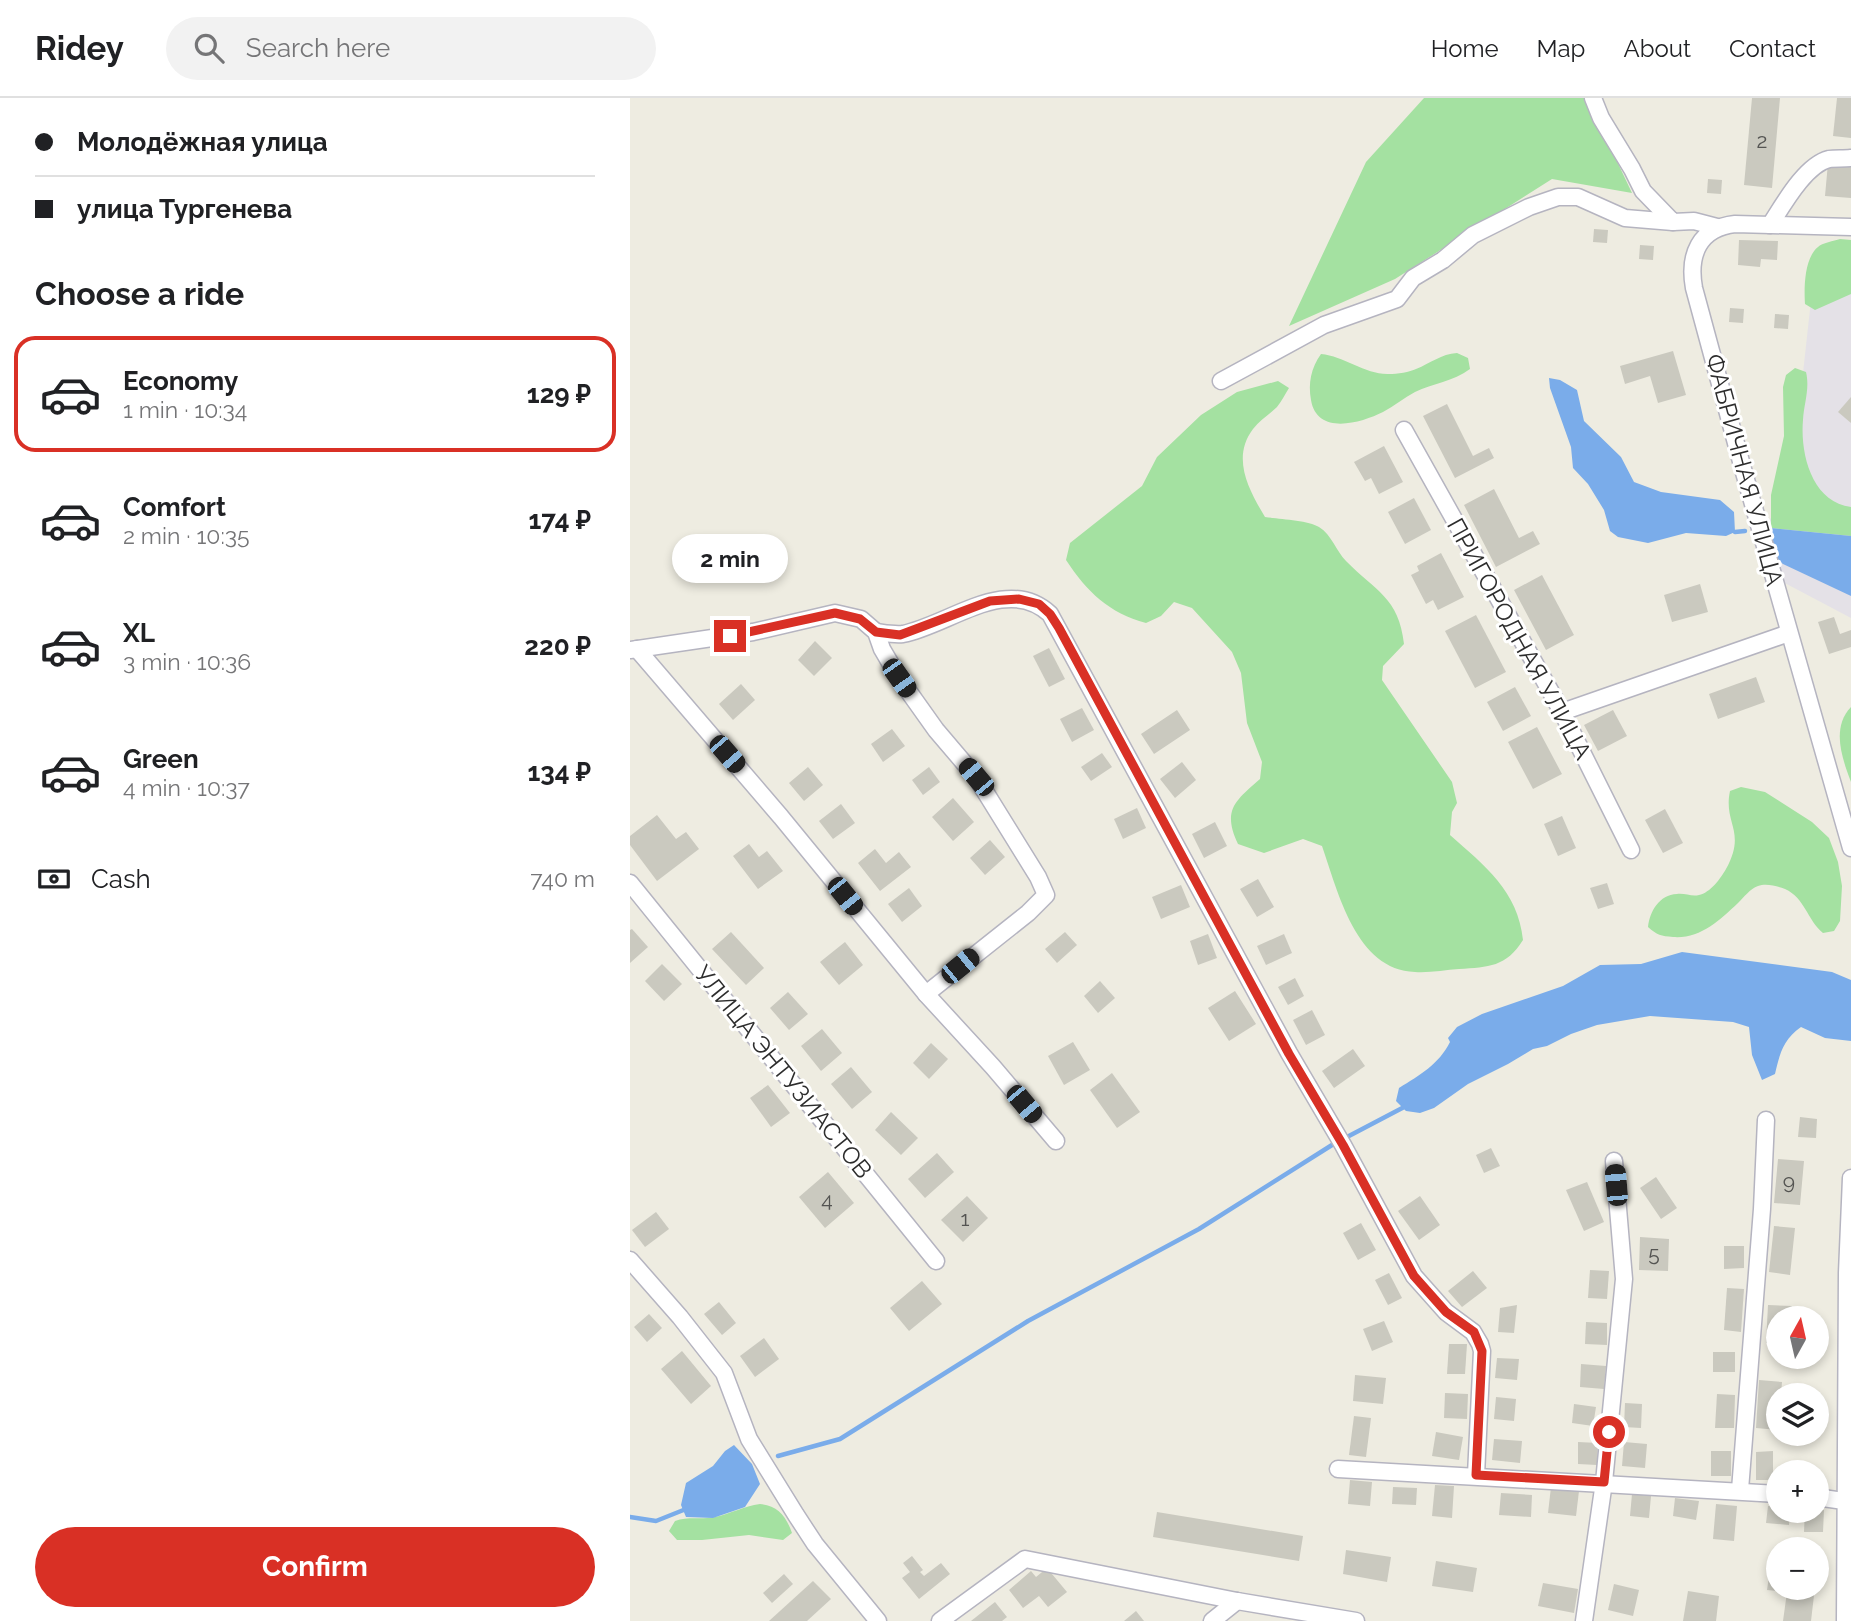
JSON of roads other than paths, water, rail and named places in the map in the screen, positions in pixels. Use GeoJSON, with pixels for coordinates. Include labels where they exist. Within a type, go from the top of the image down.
{"type":"FeatureCollection","features":[{"type":"Feature","properties":{"kind":"street"},"geometry":{"type":"LineString","coordinates":[[1593,98],[1601,118],[1643,191],[1673,222]]}},
{"type":"Feature","properties":{"kind":"street"},"geometry":{"type":"LineString","coordinates":[[1770,225],[1800,181],[1817,165],[1828,159],[1851,158]]}},
{"type":"Feature","properties":{"kind":"street"},"geometry":{"type":"LineString","coordinates":[[1221,381],[1324,325],[1397,299],[1413,278],[1443,260],[1473,235],[1558,197],[1578,197],[1625,218],[1694,221],[1717,227],[1735,224],[1851,227]]}},
{"type":"Feature","properties":{"kind":"street","name":"ФАБРИЧНАЯ УЛИЦА"},"geometry":{"type":"LineString","coordinates":[[1717,227],[1707,235],[1694,256],[1694,288],[1851,848]]}},
{"type":"Feature","properties":{"kind":"street","name":"ПРИГОРОДНАЯ УЛИЦА"},"geometry":{"type":"LineString","coordinates":[[1404,430],[1562,712],[1631,850]]}},
{"type":"Feature","properties":{"kind":"street"},"geometry":{"type":"LineString","coordinates":[[876,632],[900,635],[990,601],[1019,599],[1039,604],[1050,614],[1289,1054],[1343,1145],[1414,1276],[1446,1312],[1478,1337],[1482,1351],[1476,1475]]}},
{"type":"Feature","properties":{"kind":"street"},"geometry":{"type":"LineString","coordinates":[[633,650],[753,632],[835,613],[860,619],[876,632],[882,649],[899,678],[936,730],[976,777],[1038,877],[1046,895],[1028,913],[926,994]]}},
{"type":"Feature","properties":{"kind":"street"},"geometry":{"type":"LineString","coordinates":[[1562,712],[1789,632]]}},
{"type":"Feature","properties":{"kind":"street"},"geometry":{"type":"LineString","coordinates":[[633,650],[781,817],[926,994],[993,1067],[1056,1142]]}},
{"type":"Feature","properties":{"kind":"street","name":"УЛИЦА ЭНТУЗИАСТОВ"},"geometry":{"type":"LineString","coordinates":[[630,883],[936,1261]]}},
{"type":"Feature","properties":{"kind":"street"},"geometry":{"type":"LineString","coordinates":[[1740,1490],[1762,1209],[1766,1120]]}},
{"type":"Feature","properties":{"kind":"street"},"geometry":{"type":"LineString","coordinates":[[1584,1621],[1604,1482],[1624,1279],[1614,1161]]}},
{"type":"Feature","properties":{"kind":"street"},"geometry":{"type":"LineString","coordinates":[[1845,1621],[1848,1501],[1847,1273],[1851,1178]]}},
{"type":"Feature","properties":{"kind":"street"},"geometry":{"type":"LineString","coordinates":[[630,1261],[680,1317],[724,1373],[749,1439],[796,1515],[815,1544],[878,1621]]}},
{"type":"Feature","properties":{"kind":"street"},"geometry":{"type":"LineString","coordinates":[[1338,1469],[1766,1493]]}},
{"type":"Feature","properties":{"kind":"street"},"geometry":{"type":"LineString","coordinates":[[1829,1499],[1848,1501]]}},
{"type":"Feature","properties":{"kind":"street"},"geometry":{"type":"LineString","coordinates":[[940,1621],[1025,1559],[1237,1601],[1356,1621]]}},
{"type":"Feature","properties":{"kind":"street"},"geometry":{"type":"LineString","coordinates":[[1212,1621],[1237,1601]]}},
{"type":"Feature","properties":{"kind":"water"},"geometry":{"type":"Polygon","coordinates":[[[1549,378],[1560,380],[1577,390],[1584,421],[1621,457],[1634,482],[1661,492],[1720,500],[1734,512],[1735,532],[1726,536],[1686,533],[1648,543],[1618,537],[1610,531],[1604,510],[1588,484],[1573,468],[1571,447],[1549,378]]]}},
{"type":"Feature","properties":{"kind":"water"},"geometry":{"type":"Polygon","coordinates":[[[1771,528],[1851,536],[1851,596],[1775,558],[1771,528]]]}},
{"type":"Feature","properties":{"kind":"water"},"geometry":{"type":"Polygon","coordinates":[[[1682,952],[1832,972],[1851,980],[1851,1041],[1825,1038],[1801,1027],[1783,1048],[1775,1074],[1762,1080],[1752,1055],[1749,1027],[1733,1022],[1650,1016],[1597,1025],[1547,1046],[1533,1049],[1468,1084],[1434,1108],[1420,1113],[1406,1111],[1396,1101],[1399,1088],[1435,1063],[1446,1050],[1450,1042],[1448,1038],[1457,1027],[1482,1014],[1563,986],[1600,965],[1641,964],[1682,952]]]}},
{"type":"Feature","properties":{"kind":"water"},"geometry":{"type":"Polygon","coordinates":[[[734,1445],[752,1464],[760,1484],[745,1507],[713,1518],[686,1517],[681,1505],[686,1483],[713,1466],[725,1451],[734,1445]]]}},
{"type":"Feature","properties":{"kind":"waterway"},"geometry":{"type":"LineString","coordinates":[[1735,532],[1745,531]]}},
{"type":"Feature","properties":{"kind":"waterway"},"geometry":{"type":"LineString","coordinates":[[1347,1137],[1408,1105]]}},
{"type":"Feature","properties":{"kind":"waterway"},"geometry":{"type":"LineString","coordinates":[[778,1456],[840,1439],[1028,1321],[1199,1229],[1332,1145]]}},
{"type":"Feature","properties":{"kind":"waterway"},"geometry":{"type":"LineString","coordinates":[[630,1517],[656,1521],[686,1509]]}}]}
